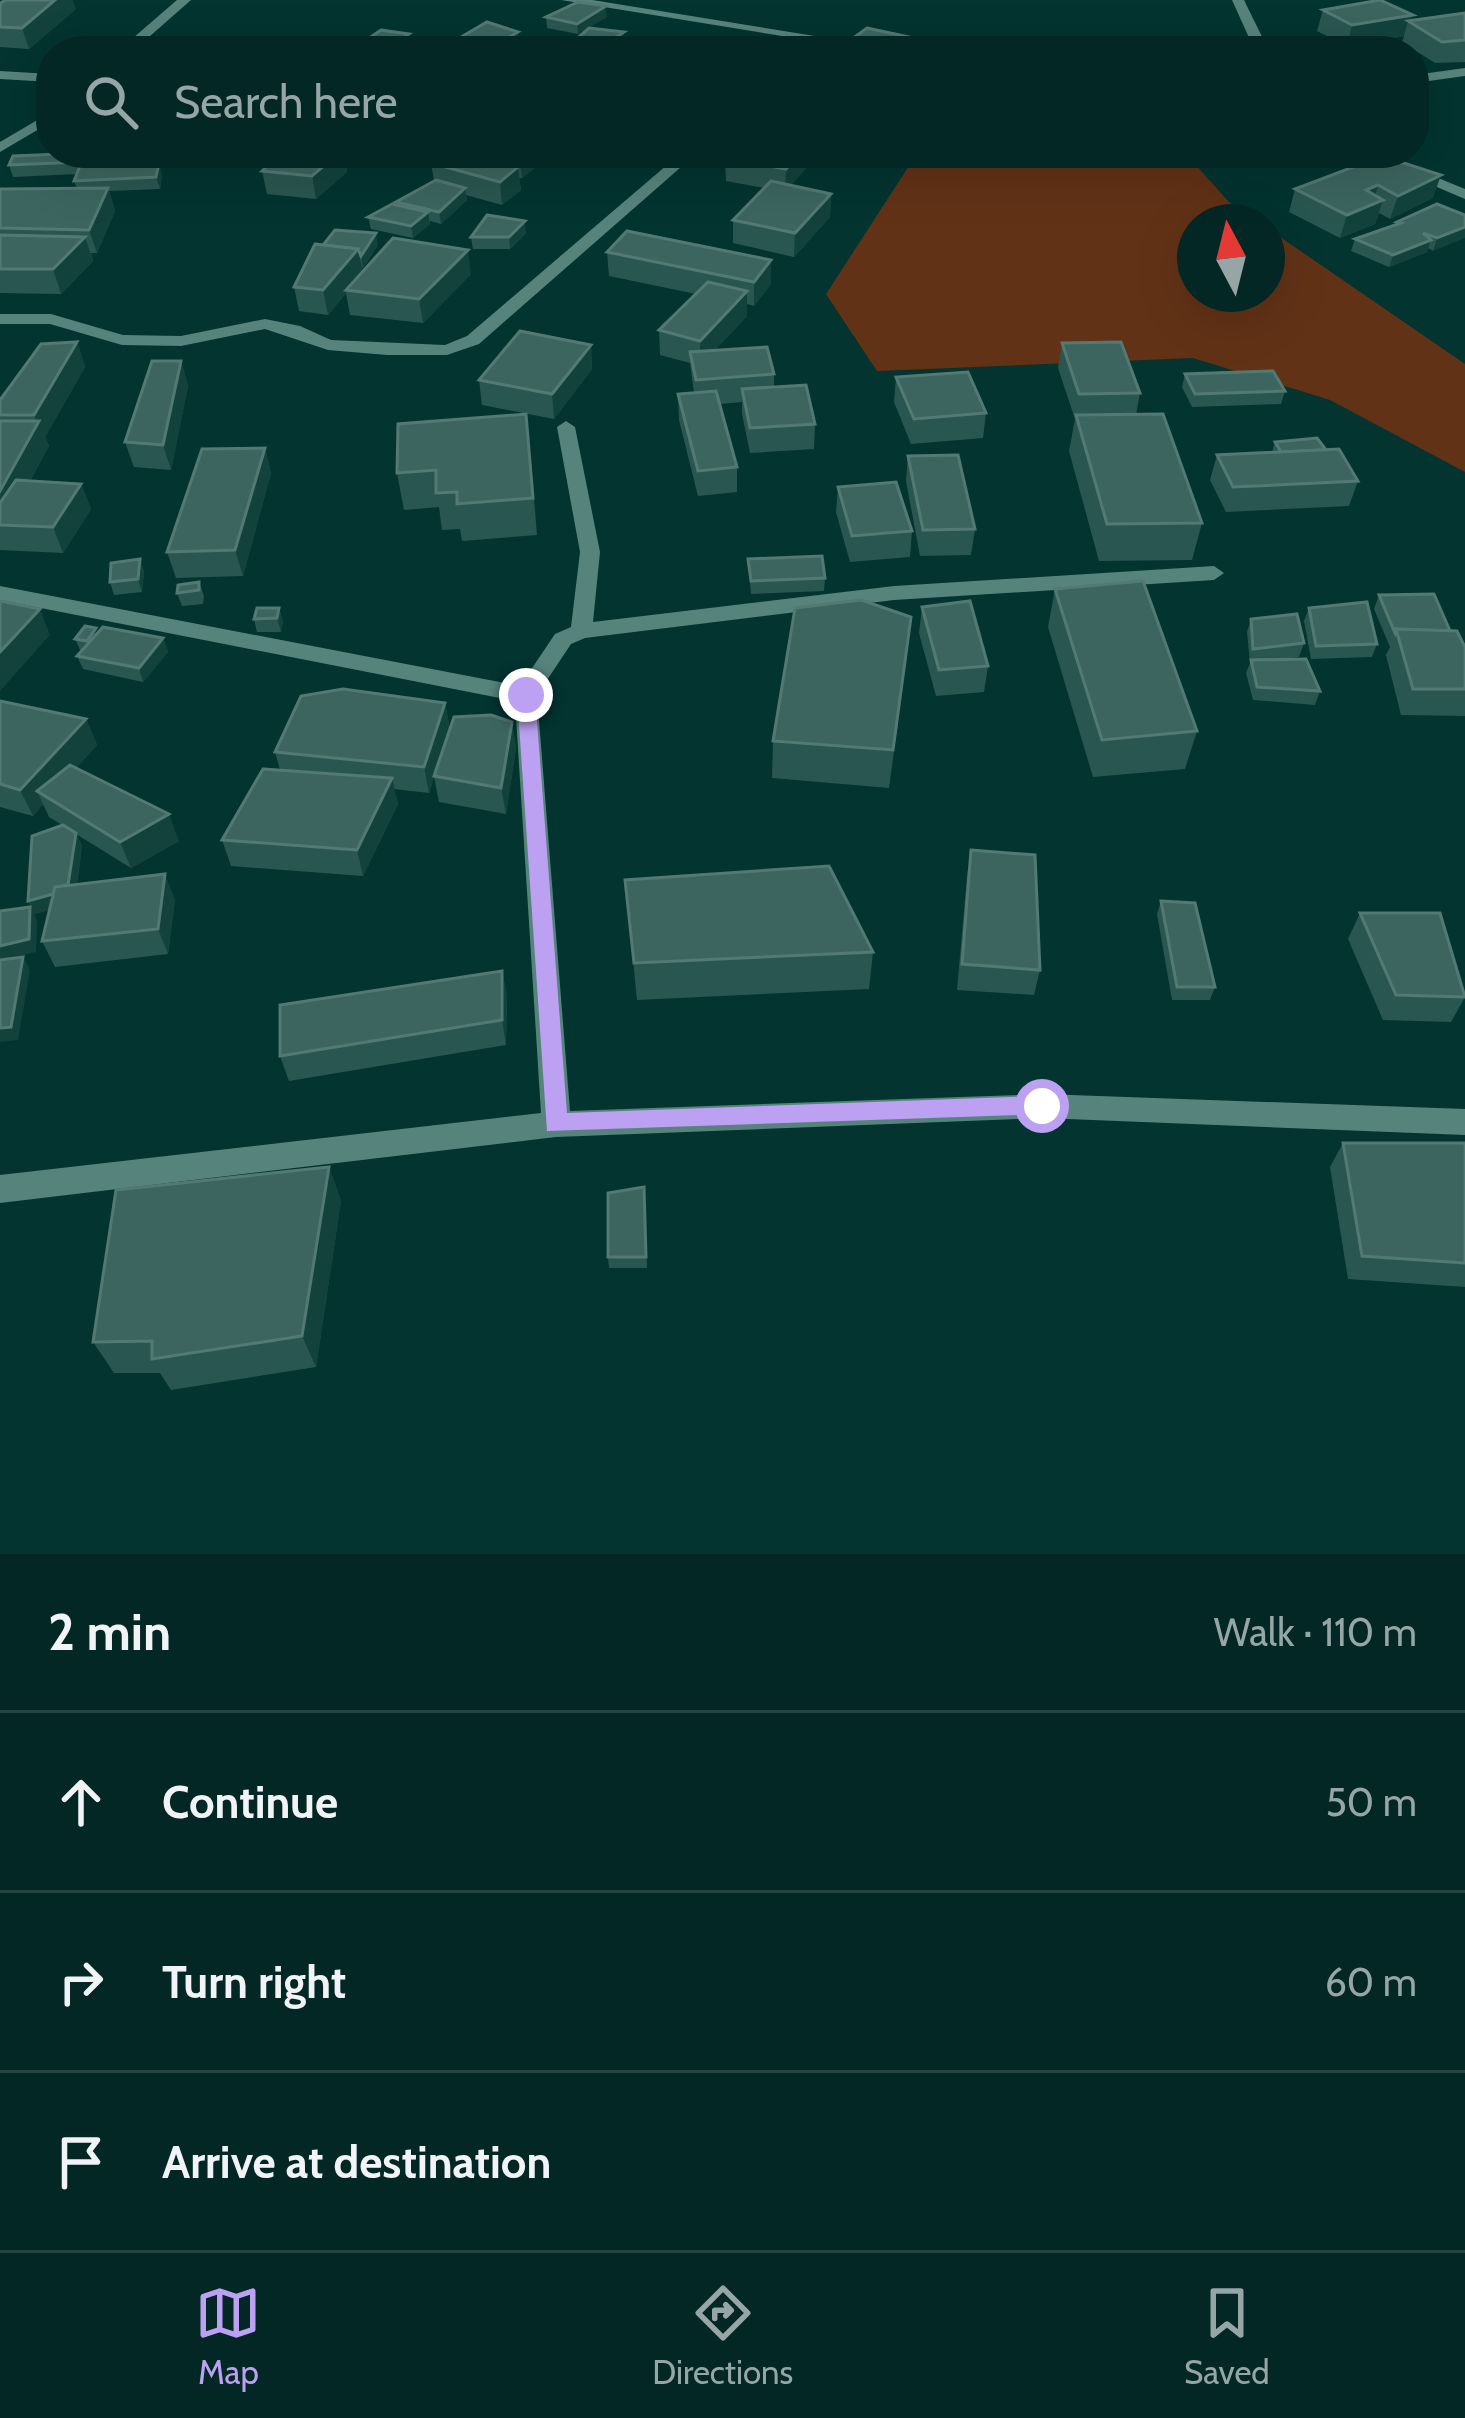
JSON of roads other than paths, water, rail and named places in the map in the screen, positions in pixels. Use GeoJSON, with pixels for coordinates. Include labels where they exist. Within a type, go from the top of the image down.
{"type":"FeatureCollection","features":[{"type":"Feature","properties":{"kind":"street"},"geometry":{"type":"LineString","coordinates":[[143,36],[185,0]]}},
{"type":"Feature","properties":{"kind":"street"},"geometry":{"type":"LineString","coordinates":[[567,0],[824,36]]}},
{"type":"Feature","properties":{"kind":"street"},"geometry":{"type":"LineString","coordinates":[[1238,0],[1255,36]]}},
{"type":"Feature","properties":{"kind":"street"},"geometry":{"type":"LineString","coordinates":[[1429,77],[1465,72]]}},
{"type":"Feature","properties":{"kind":"street"},"geometry":{"type":"LineString","coordinates":[[0,75],[36,77]]}},
{"type":"Feature","properties":{"kind":"street"},"geometry":{"type":"LineString","coordinates":[[0,148],[36,125]]}},
{"type":"Feature","properties":{"kind":"street"},"geometry":{"type":"LineString","coordinates":[[0,319],[51,319],[122,340],[181,341],[265,324],[294,330],[328,346],[447,350],[473,340],[673,168]]}},
{"type":"Feature","properties":{"kind":"street"},"geometry":{"type":"LineString","coordinates":[[1401,168],[1465,194]]}},
{"type":"Feature","properties":{"kind":"street"},"geometry":{"type":"LineString","coordinates":[[566,427],[590,552],[581,631]]}},
{"type":"Feature","properties":{"kind":"street"},"geometry":{"type":"LineString","coordinates":[[556,1124],[526,695],[563,639],[581,631],[894,593],[1214,573]]}},
{"type":"Feature","properties":{"kind":"street"},"geometry":{"type":"LineString","coordinates":[[0,593],[526,695]]}},
{"type":"Feature","properties":{"kind":"street"},"geometry":{"type":"LineString","coordinates":[[0,1189],[556,1124],[1042,1106],[1465,1122]]}}]}
